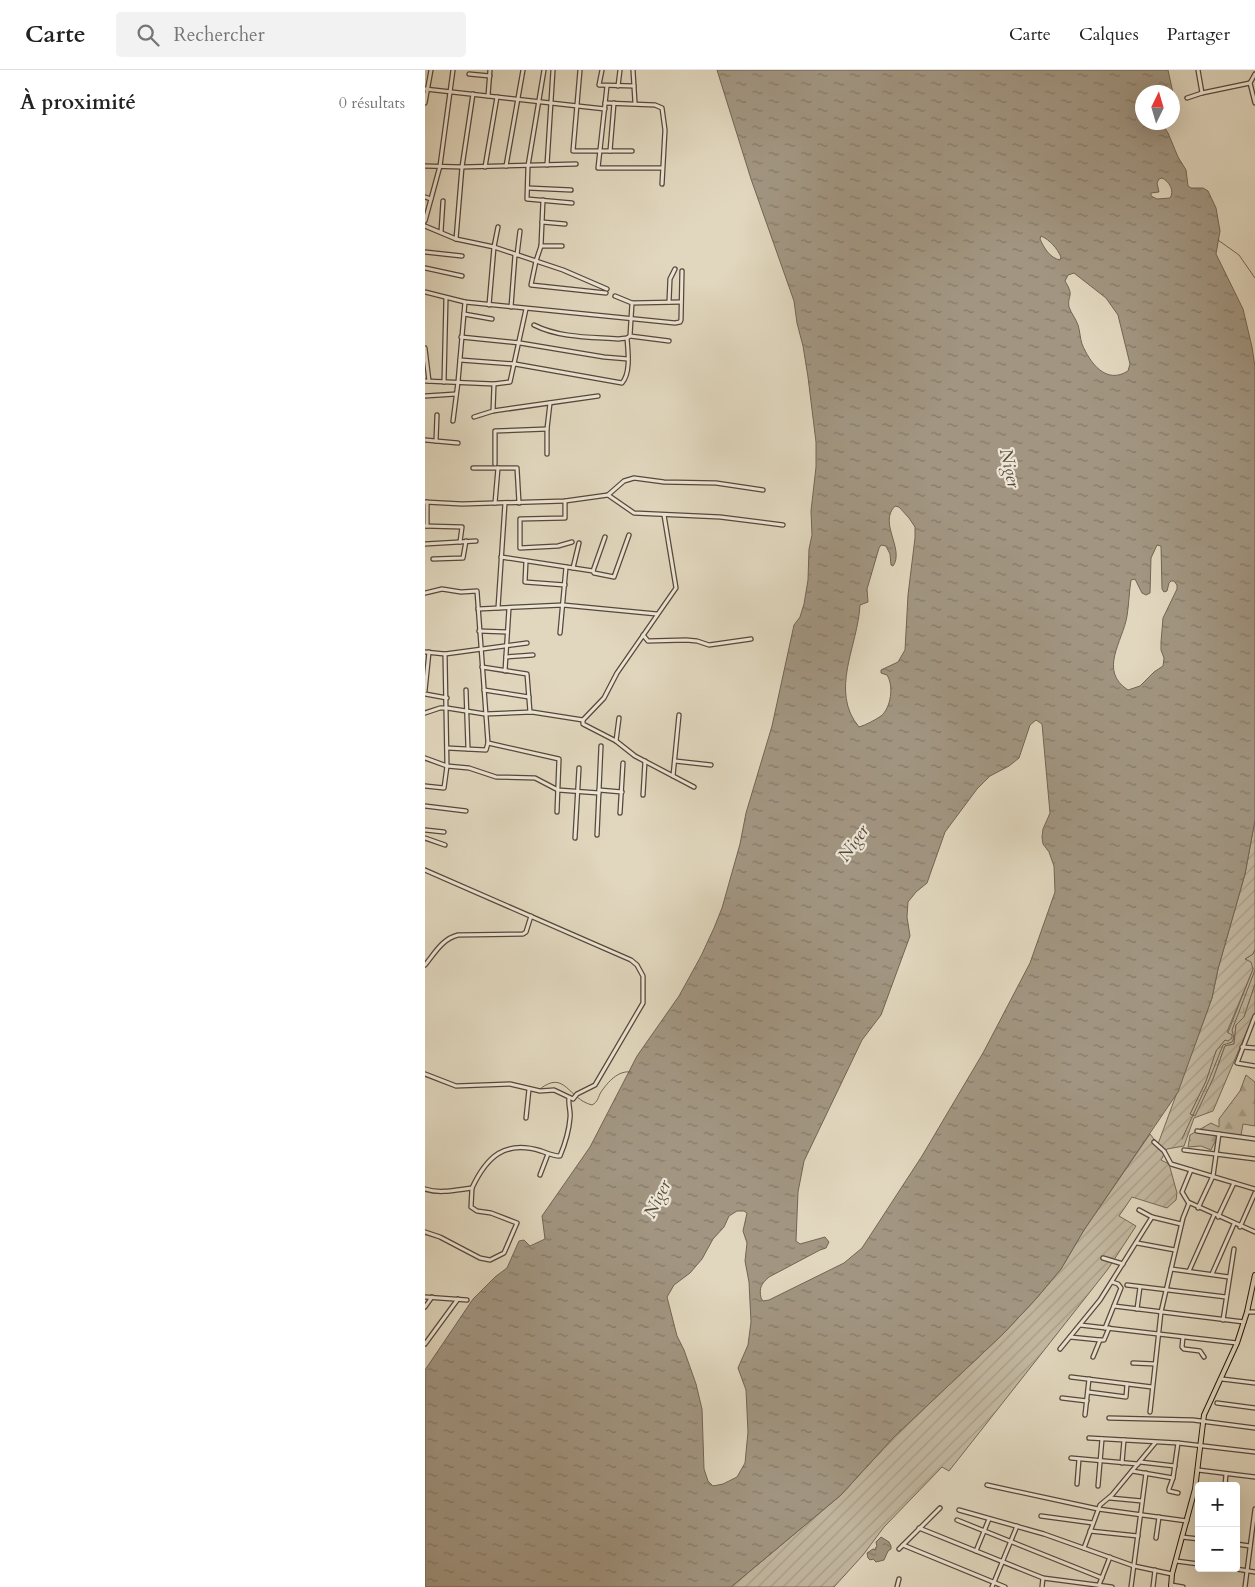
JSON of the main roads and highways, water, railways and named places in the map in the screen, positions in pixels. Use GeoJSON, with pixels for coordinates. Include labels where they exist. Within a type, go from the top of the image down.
{"type":"FeatureCollection","features":[{"type":"Feature","properties":{"kind":"main road"},"geometry":{"type":"LineString","coordinates":[[1171,1586],[1172,1574],[1195,1489],[1202,1421],[1206,1409],[1222,1379],[1245,1322],[1255,1275]]}},
{"type":"Feature","properties":{"kind":"water","name":"Niger"},"geometry":{"type":"Polygon","coordinates":[[[717,70],[1168,70],[1171,85],[1135,85],[1135,130],[1166,130],[1186,170],[1188,186],[1191,188],[1203,188],[1208,191],[1216,208],[1220,231],[1216,254],[1243,309],[1255,367],[1255,820],[1245,874],[1218,969],[1212,998],[1178,1092],[1084,1230],[1061,1269],[1003,1334],[894,1437],[841,1495],[731,1587],[425,1587],[425,1370],[473,1299],[507,1268],[519,1241],[524,1240],[530,1246],[545,1239],[542,1216],[590,1147],[637,1056],[679,996],[701,956],[722,908],[740,844],[746,813],[772,726],[794,625],[800,617],[804,604],[808,580],[816,442],[808,377],[794,301],[751,179],[717,70]],[[1162,178],[1157,183],[1159,192],[1151,193],[1151,196],[1157,199],[1170,198],[1172,192],[1171,186],[1162,178]],[[1041,236],[1040,239],[1050,255],[1060,260],[1061,257],[1055,247],[1041,236]],[[1074,273],[1068,275],[1065,281],[1070,293],[1069,307],[1079,327],[1082,344],[1089,358],[1094,365],[1106,374],[1120,375],[1128,371],[1130,364],[1118,315],[1106,298],[1074,273]],[[895,506],[889,520],[896,559],[893,566],[891,565],[890,554],[886,546],[881,545],[867,589],[868,602],[860,605],[847,668],[846,699],[850,713],[859,727],[881,716],[887,708],[891,691],[887,675],[881,673],[881,670],[898,662],[905,650],[915,527],[899,507],[895,506]],[[1157,545],[1151,558],[1150,593],[1146,595],[1142,593],[1135,579],[1131,580],[1125,626],[1113,665],[1119,682],[1128,690],[1140,686],[1163,666],[1164,658],[1161,642],[1163,618],[1177,589],[1174,581],[1171,581],[1167,591],[1164,592],[1162,589],[1161,546],[1157,545]],[[1036,720],[1030,725],[1019,758],[1009,766],[990,776],[977,789],[945,832],[927,883],[908,902],[907,917],[910,936],[881,1015],[862,1040],[804,1161],[798,1192],[796,1241],[800,1244],[825,1237],[829,1242],[826,1248],[769,1277],[762,1284],[760,1291],[763,1301],[769,1300],[844,1263],[862,1248],[922,1156],[983,1053],[1030,963],[1055,892],[1054,866],[1049,852],[1043,844],[1042,837],[1043,829],[1050,813],[1042,724],[1036,720]],[[737,1211],[729,1216],[724,1227],[713,1239],[702,1259],[690,1273],[674,1285],[667,1297],[677,1336],[696,1384],[702,1409],[704,1469],[708,1481],[713,1486],[723,1484],[737,1477],[745,1463],[748,1432],[746,1390],[738,1368],[748,1345],[751,1322],[749,1282],[745,1261],[747,1243],[743,1231],[747,1213],[737,1211]]]}},
{"type":"Feature","properties":{"kind":"water"},"geometry":{"type":"Polygon","coordinates":[[[881,1537],[889,1542],[891,1549],[884,1560],[876,1562],[873,1559],[870,1560],[867,1553],[873,1549],[876,1550],[876,1542],[881,1537]]]}},
{"type":"Feature","properties":{"kind":"waterway"},"geometry":{"type":"LineString","coordinates":[[1218,240],[1239,255],[1255,278]]}},
{"type":"Feature","properties":{"kind":"waterway"},"geometry":{"type":"LineString","coordinates":[[1182,1139],[1223,1045],[1232,1042],[1234,1038],[1232,1030],[1255,970]]}},
{"type":"Feature","properties":{"kind":"waterway"},"geometry":{"type":"LineString","coordinates":[[540,1089],[555,1082],[566,1087],[584,1102],[592,1105],[597,1101],[601,1092],[610,1081],[622,1073],[631,1072]]}}]}
